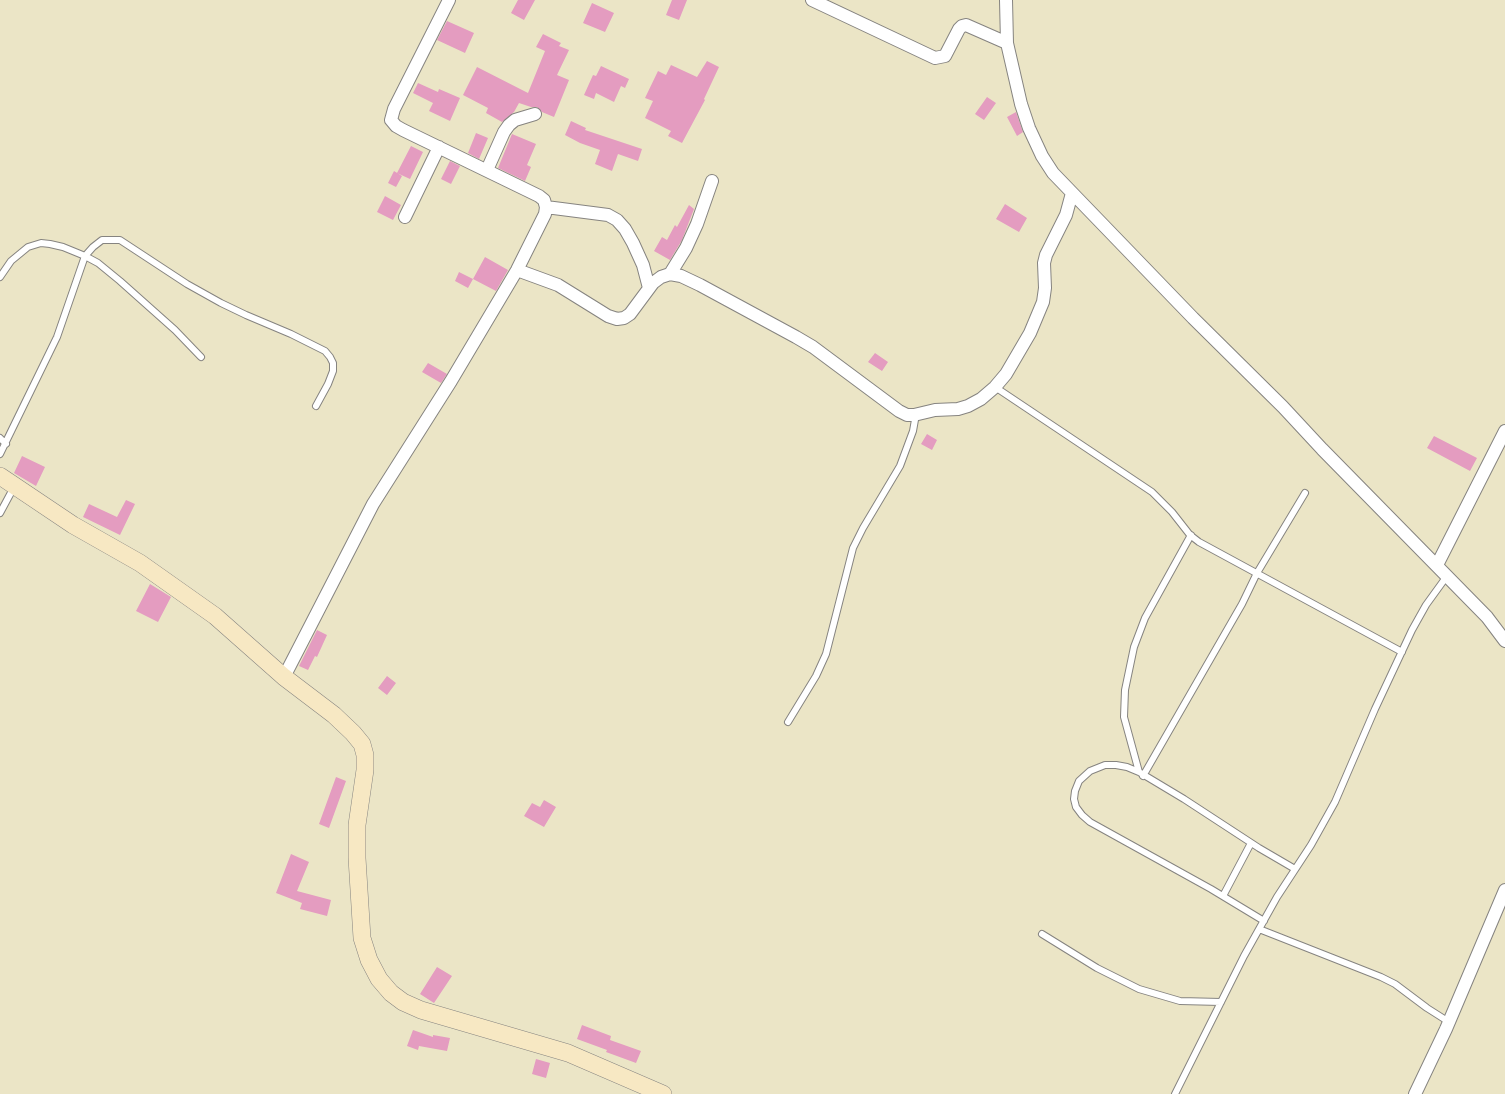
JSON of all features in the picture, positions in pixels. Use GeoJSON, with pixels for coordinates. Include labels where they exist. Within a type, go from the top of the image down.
{"type":"FeatureCollection","features":[{"type":"Feature","properties":{"kind":"street"},"geometry":{"type":"LineString","coordinates":[[284,677],[373,504],[451,381],[516,270],[545,214],[546,206],[544,200],[539,196],[396,126],[391,120],[391,115],[449,0]]}},
{"type":"Feature","properties":{"kind":"street"},"geometry":{"type":"LineString","coordinates":[[812,0],[935,58],[944,56],[962,26],[971,27],[1007,43]]}},
{"type":"Feature","properties":{"kind":"street"},"geometry":{"type":"LineString","coordinates":[[1006,0],[1007,43],[1021,104],[1029,128],[1046,162],[1053,172],[1193,318],[1283,407],[1487,616],[1505,641]]}},
{"type":"Feature","properties":{"kind":"street"},"geometry":{"type":"LineString","coordinates":[[486,170],[504,132],[509,125],[515,120],[535,114]]}},
{"type":"Feature","properties":{"kind":"street"},"geometry":{"type":"LineString","coordinates":[[405,217],[439,147]]}},
{"type":"Feature","properties":{"kind":"street"},"geometry":{"type":"LineString","coordinates":[[670,274],[686,248],[697,224],[712,181]]}},
{"type":"Feature","properties":{"kind":"street"},"geometry":{"type":"LineString","coordinates":[[516,270],[558,285],[608,316],[617,318],[624,318],[630,314],[653,283],[661,277],[670,274],[681,276],[796,337],[818,351],[899,411],[907,415],[916,414],[968,406],[981,399],[995,387],[1006,374],[1030,333],[1039,313],[1043,302],[1045,288],[1044,263],[1046,255],[1066,215],[1072,193]]}},
{"type":"Feature","properties":{"kind":"street"},"geometry":{"type":"LineString","coordinates":[[546,206],[608,214],[617,220],[625,229],[633,243],[643,265],[649,288]]}},
{"type":"Feature","properties":{"kind":"street"},"geometry":{"type":"LineString","coordinates":[[1437,565],[1505,431]]}},
{"type":"Feature","properties":{"kind":"street"},"geometry":{"type":"LineString","coordinates":[[0,476],[73,525],[140,563],[215,616],[284,677],[334,715],[362,744],[365,755],[365,770],[357,825],[357,858],[362,938],[369,960],[379,979],[391,993],[404,1002],[433,1014],[568,1053],[663,1094]]}},
{"type":"Feature","properties":{"kind":"street"},"geometry":{"type":"LineString","coordinates":[[1416,1094],[1449,1022],[1505,890]]}},
{"type":"Feature","properties":{"kind":"lane"},"geometry":{"type":"LineString","coordinates":[[0,454],[57,337],[85,256],[102,240],[120,240],[187,284],[221,303],[325,351],[333,363],[332,371],[328,384],[316,406]]}},
{"type":"Feature","properties":{"kind":"lane"},"geometry":{"type":"LineString","coordinates":[[0,276],[11,261],[28,247],[41,243],[63,247],[98,263],[175,330],[201,357]]}},
{"type":"Feature","properties":{"kind":"lane"},"geometry":{"type":"LineString","coordinates":[[995,387],[1152,492],[1199,542],[1402,652]]}},
{"type":"Feature","properties":{"kind":"lane"},"geometry":{"type":"LineString","coordinates":[[788,722],[816,676],[826,654],[853,548],[863,528],[900,466],[913,431],[916,414]]}},
{"type":"Feature","properties":{"kind":"lane"},"geometry":{"type":"LineString","coordinates":[[0,438],[6,444]]}},
{"type":"Feature","properties":{"kind":"lane"},"geometry":{"type":"LineString","coordinates":[[0,513],[15,486]]}},
{"type":"Feature","properties":{"kind":"lane"},"geometry":{"type":"LineString","coordinates":[[1141,774],[1242,604],[1257,573],[1305,493]]}},
{"type":"Feature","properties":{"kind":"lane"},"geometry":{"type":"LineString","coordinates":[[1141,774],[1124,717],[1125,690],[1134,647],[1145,618],[1191,535]]}},
{"type":"Feature","properties":{"kind":"lane"},"geometry":{"type":"LineString","coordinates":[[1175,1094],[1259,929],[1335,802],[1412,630],[1426,605],[1447,576]]}},
{"type":"Feature","properties":{"kind":"lane"},"geometry":{"type":"LineString","coordinates":[[1264,921],[1223,896],[1095,825],[1082,815],[1076,807],[1074,799],[1078,781],[1090,771],[1105,765],[1116,764],[1141,774],[1203,810],[1251,843],[1295,869]]}},
{"type":"Feature","properties":{"kind":"lane"},"geometry":{"type":"LineString","coordinates":[[1223,896],[1251,843]]}},
{"type":"Feature","properties":{"kind":"lane"},"geometry":{"type":"LineString","coordinates":[[1259,929],[1381,977],[1395,984],[1427,1008],[1449,1022]]}},
{"type":"Feature","properties":{"kind":"lane"},"geometry":{"type":"LineString","coordinates":[[1042,934],[1097,968],[1139,989],[1180,1002],[1221,1002]]}},
{"type":"Feature","properties":{"kind":"building"},"geometry":{"type":"Polygon","coordinates":[[[518,0],[535,0],[524,20],[511,13],[518,0]]]}},
{"type":"Feature","properties":{"kind":"building"},"geometry":{"type":"Polygon","coordinates":[[[672,0],[687,0],[679,20],[666,15],[672,0]]]}},
{"type":"Feature","properties":{"kind":"building"},"geometry":{"type":"Polygon","coordinates":[[[592,3],[614,13],[605,32],[583,23],[592,3]]]}},
{"type":"Feature","properties":{"kind":"building"},"geometry":{"type":"Polygon","coordinates":[[[447,21],[474,33],[465,53],[437,40],[447,21]]]}},
{"type":"Feature","properties":{"kind":"building"},"geometry":{"type":"Polygon","coordinates":[[[543,34],[561,43],[559,46],[569,50],[557,75],[569,80],[554,117],[542,112],[537,107],[531,107],[519,103],[514,112],[502,122],[486,113],[488,108],[463,95],[477,67],[528,93],[545,51],[536,47],[543,34]]]}},
{"type":"Feature","properties":{"kind":"building"},"geometry":{"type":"Polygon","coordinates":[[[707,61],[719,67],[704,99],[705,100],[682,143],[668,136],[671,131],[645,118],[653,101],[645,98],[658,71],[666,75],[671,65],[697,77],[707,61]]]}},
{"type":"Feature","properties":{"kind":"building"},"geometry":{"type":"Polygon","coordinates":[[[601,66],[629,79],[625,88],[621,86],[614,102],[596,93],[594,99],[584,95],[593,75],[596,76],[601,66]]]}},
{"type":"Feature","properties":{"kind":"building"},"geometry":{"type":"Polygon","coordinates":[[[418,83],[438,92],[439,89],[460,98],[450,121],[429,111],[433,103],[413,93],[418,83]]]}},
{"type":"Feature","properties":{"kind":"building"},"geometry":{"type":"Polygon","coordinates":[[[987,97],[996,103],[984,120],[975,114],[987,97]]]}},
{"type":"Feature","properties":{"kind":"building"},"geometry":{"type":"Polygon","coordinates":[[[1016,112],[1023,132],[1017,136],[1007,117],[1016,112]]]}},
{"type":"Feature","properties":{"kind":"building"},"geometry":{"type":"Polygon","coordinates":[[[571,121],[586,128],[585,130],[642,149],[638,161],[618,154],[612,171],[595,164],[600,150],[580,143],[565,135],[571,121]]]}},
{"type":"Feature","properties":{"kind":"building"},"geometry":{"type":"Polygon","coordinates":[[[476,133],[488,138],[479,159],[468,153],[476,133]]]}},
{"type":"Feature","properties":{"kind":"building"},"geometry":{"type":"Polygon","coordinates":[[[512,134],[536,144],[527,165],[531,167],[525,181],[498,168],[512,134]]]}},
{"type":"Feature","properties":{"kind":"building"},"geometry":{"type":"Polygon","coordinates":[[[411,146],[423,152],[410,179],[397,173],[411,146]]]}},
{"type":"Feature","properties":{"kind":"building"},"geometry":{"type":"Polygon","coordinates":[[[450,161],[460,166],[451,184],[441,179],[450,161]]]}},
{"type":"Feature","properties":{"kind":"building"},"geometry":{"type":"Polygon","coordinates":[[[394,171],[402,176],[396,187],[388,183],[394,171]]]}},
{"type":"Feature","properties":{"kind":"building"},"geometry":{"type":"Polygon","coordinates":[[[385,196],[401,205],[393,220],[377,212],[385,196]]]}},
{"type":"Feature","properties":{"kind":"building"},"geometry":{"type":"Polygon","coordinates":[[[1005,204],[1027,218],[1019,232],[996,219],[1005,204]]]}},
{"type":"Feature","properties":{"kind":"building"},"geometry":{"type":"Polygon","coordinates":[[[689,205],[694,209],[682,240],[670,260],[654,251],[662,237],[667,240],[675,225],[677,227],[689,205]]]}},
{"type":"Feature","properties":{"kind":"building"},"geometry":{"type":"Polygon","coordinates":[[[485,257],[508,270],[496,291],[473,279],[485,257]]]}},
{"type":"Feature","properties":{"kind":"building"},"geometry":{"type":"Polygon","coordinates":[[[459,272],[473,279],[468,288],[455,281],[459,272]]]}},
{"type":"Feature","properties":{"kind":"building"},"geometry":{"type":"Polygon","coordinates":[[[875,353],[888,362],[882,371],[868,362],[875,353]]]}},
{"type":"Feature","properties":{"kind":"building"},"geometry":{"type":"Polygon","coordinates":[[[428,363],[447,374],[441,383],[422,372],[428,363]]]}},
{"type":"Feature","properties":{"kind":"building"},"geometry":{"type":"Polygon","coordinates":[[[927,434],[937,440],[932,450],[921,444],[927,434]]]}},
{"type":"Feature","properties":{"kind":"building"},"geometry":{"type":"Polygon","coordinates":[[[1434,436],[1477,458],[1470,471],[1427,448],[1434,436]]]}},
{"type":"Feature","properties":{"kind":"building"},"geometry":{"type":"Polygon","coordinates":[[[22,456],[45,467],[36,486],[14,473],[22,456]]]}},
{"type":"Feature","properties":{"kind":"building"},"geometry":{"type":"Polygon","coordinates":[[[126,500],[135,504],[120,535],[83,517],[89,504],[117,517],[126,500]]]}},
{"type":"Feature","properties":{"kind":"building"},"geometry":{"type":"Polygon","coordinates":[[[150,584],[171,597],[158,622],[136,611],[150,584]]]}},
{"type":"Feature","properties":{"kind":"building"},"geometry":{"type":"Polygon","coordinates":[[[317,630],[327,635],[317,657],[315,656],[308,670],[299,666],[317,630]]]}},
{"type":"Feature","properties":{"kind":"building"},"geometry":{"type":"Polygon","coordinates":[[[387,676],[396,683],[387,695],[378,688],[387,676]]]}},
{"type":"Feature","properties":{"kind":"building"},"geometry":{"type":"Polygon","coordinates":[[[336,777],[346,781],[329,828],[319,824],[336,777]]]}},
{"type":"Feature","properties":{"kind":"building"},"geometry":{"type":"Polygon","coordinates":[[[544,800],[556,807],[544,827],[524,816],[532,803],[540,807],[544,800]]]}},
{"type":"Feature","properties":{"kind":"building"},"geometry":{"type":"Polygon","coordinates":[[[291,854],[309,862],[297,891],[331,900],[327,916],[300,909],[302,903],[276,893],[291,854]]]}},
{"type":"Feature","properties":{"kind":"building"},"geometry":{"type":"Polygon","coordinates":[[[437,967],[452,976],[434,1003],[420,994],[437,967]]]}},
{"type":"Feature","properties":{"kind":"building"},"geometry":{"type":"Polygon","coordinates":[[[582,1025],[611,1036],[610,1040],[641,1051],[636,1063],[577,1039],[582,1025]]]}},
{"type":"Feature","properties":{"kind":"building"},"geometry":{"type":"Polygon","coordinates":[[[413,1030],[433,1037],[433,1035],[450,1038],[447,1051],[419,1046],[418,1050],[407,1046],[413,1030]]]}},
{"type":"Feature","properties":{"kind":"building"},"geometry":{"type":"Polygon","coordinates":[[[536,1059],[550,1063],[546,1078],[532,1074],[536,1059]]]}}]}
